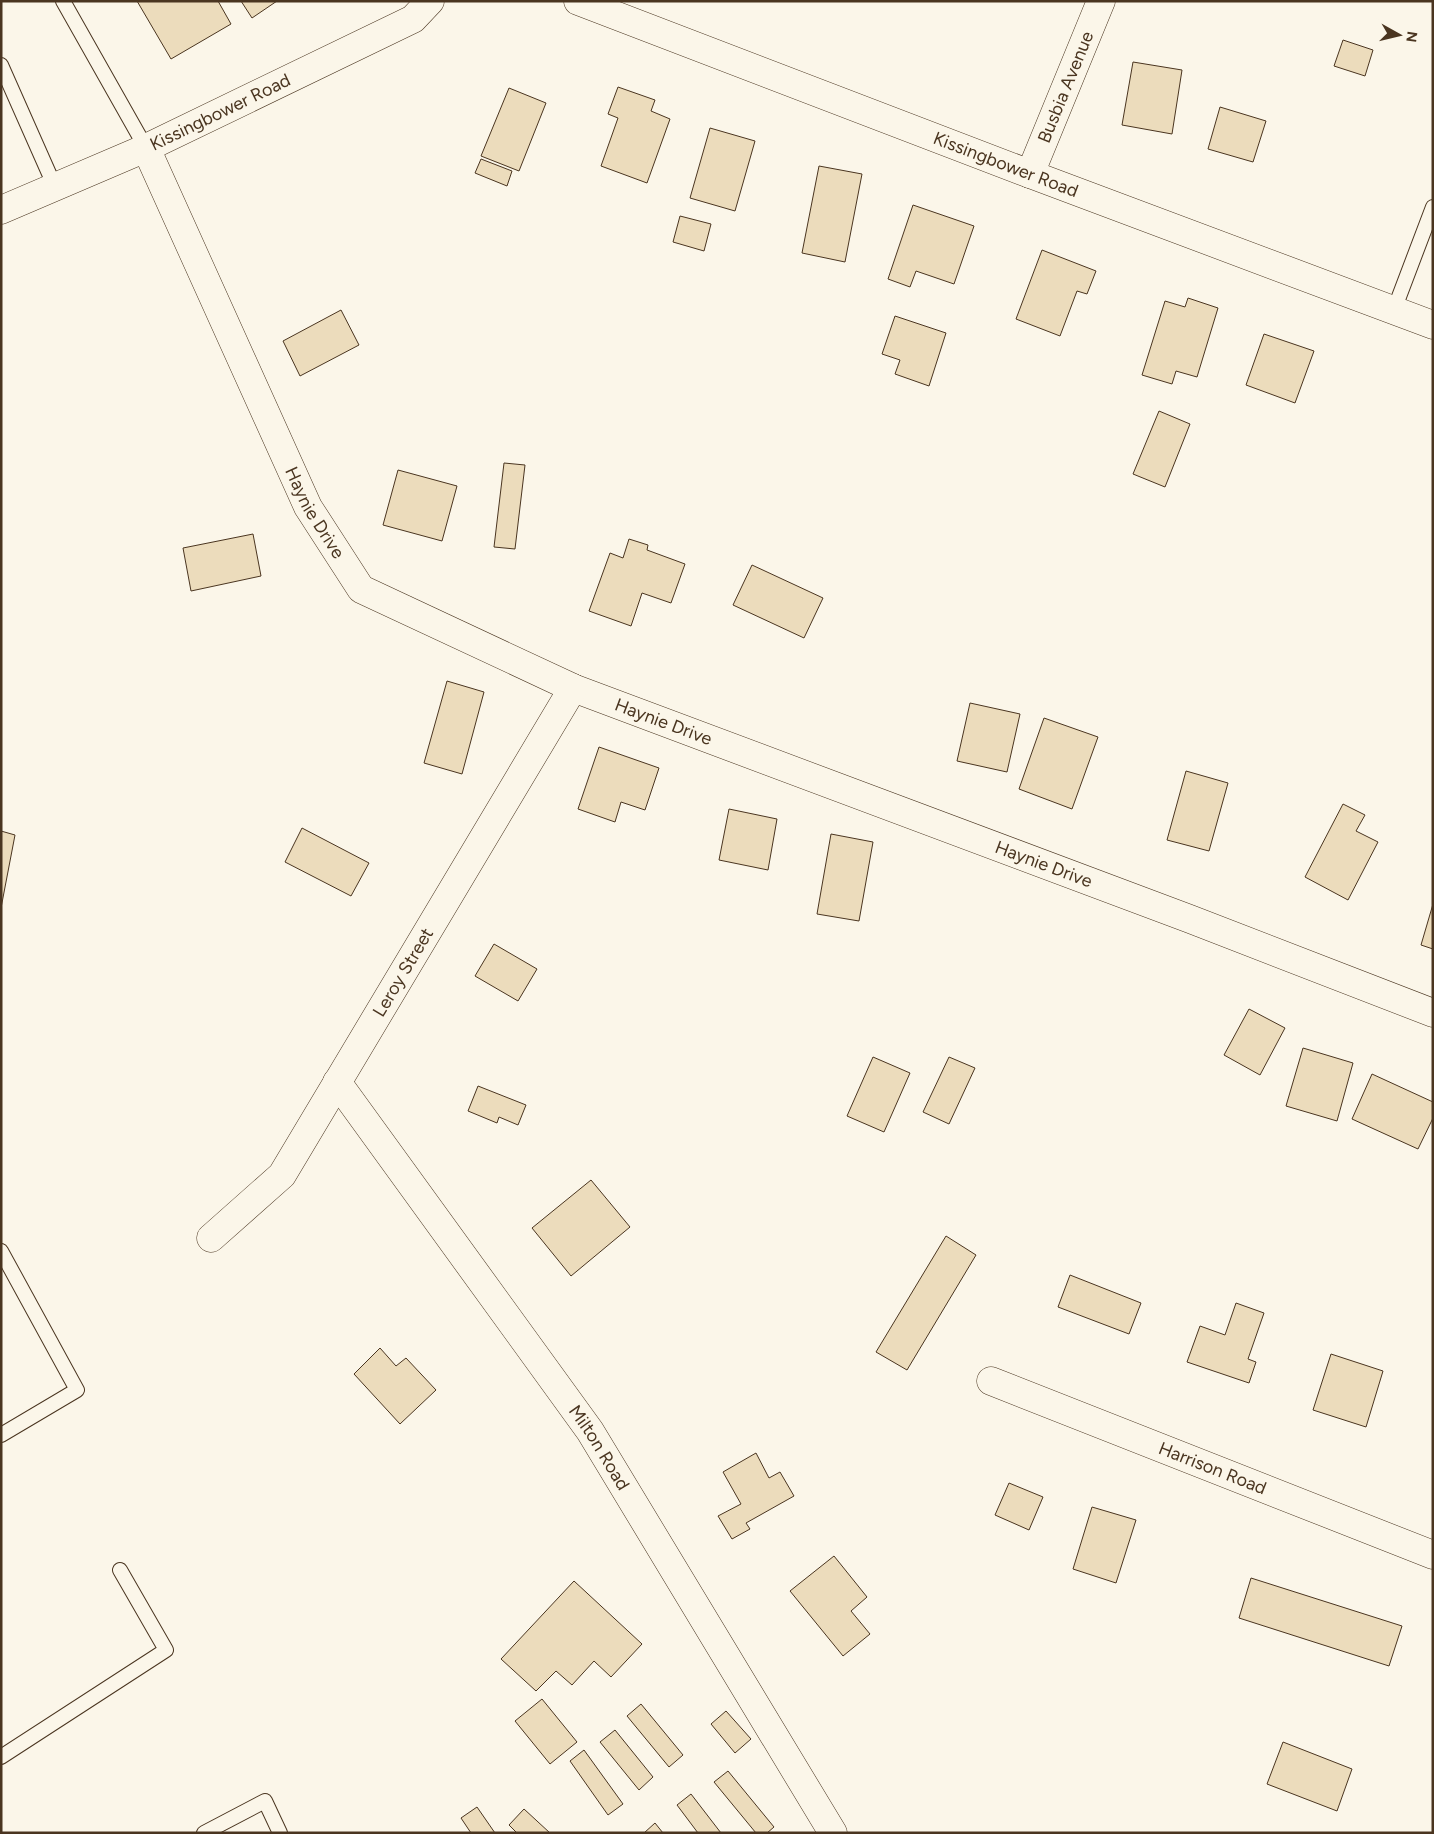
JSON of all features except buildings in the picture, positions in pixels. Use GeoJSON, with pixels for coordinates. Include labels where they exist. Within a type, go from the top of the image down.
{"type":"FeatureCollection","features":[{"type":"Feature","properties":{"kind":"street","name":"Kissingbower Road"},"geometry":{"type":"LineString","coordinates":[[1,210],[146,148],[413,19],[430,1]]}},
{"type":"Feature","properties":{"kind":"street","name":"Kissingbower Road"},"geometry":{"type":"LineString","coordinates":[[578,1],[1030,174],[1433,325]]}},
{"type":"Feature","properties":{"kind":"street","name":"Busbia Avenue"},"geometry":{"type":"LineString","coordinates":[[1030,174],[1101,1]]}},
{"type":"Feature","properties":{"kind":"street","name":"Haynie Drive"},"geometry":{"type":"LineString","coordinates":[[146,148],[308,507],[361,588],[573,688],[1171,912],[1433,1014]]}},
{"type":"Feature","properties":{"kind":"street","name":"Leroy Street"},"geometry":{"type":"LineString","coordinates":[[210,1238],[282,1175],[573,688]]}},
{"type":"Feature","properties":{"kind":"street","name":"Milton Road"},"geometry":{"type":"LineString","coordinates":[[337,1082],[590,1431],[833,1833]]}},
{"type":"Feature","properties":{"kind":"street","name":"Harrison Road"},"geometry":{"type":"LineString","coordinates":[[991,1381],[1433,1555]]}},
{"type":"Feature","properties":{"kind":"lane"},"geometry":{"type":"LineString","coordinates":[[63,1],[146,148]]}},
{"type":"Feature","properties":{"kind":"lane"},"geometry":{"type":"LineString","coordinates":[[1,64],[55,187]]}},
{"type":"Feature","properties":{"kind":"lane"},"geometry":{"type":"LineString","coordinates":[[1394,310],[1433,207]]}},
{"type":"Feature","properties":{"kind":"lane"},"geometry":{"type":"LineString","coordinates":[[1,1251],[77,1390],[1,1435]]}},
{"type":"Feature","properties":{"kind":"lane"},"geometry":{"type":"LineString","coordinates":[[1,1757],[166,1650],[120,1570]]}},
{"type":"Feature","properties":{"kind":"lane"},"geometry":{"type":"LineString","coordinates":[[204,1833],[265,1801],[280,1833]]}}]}
